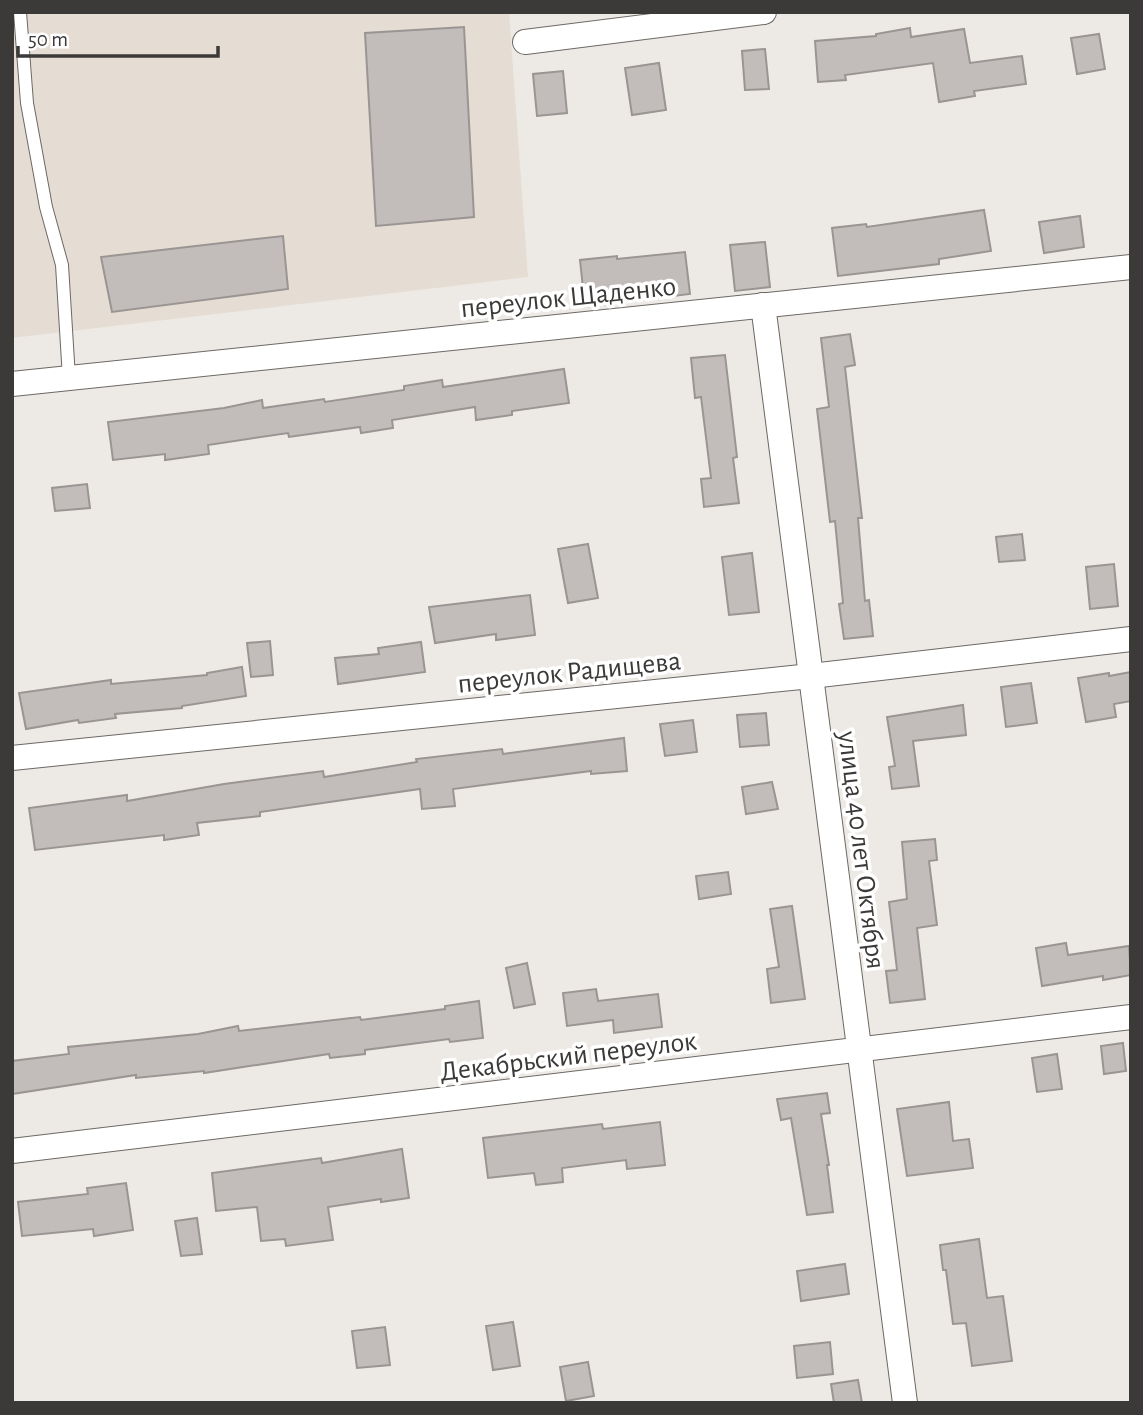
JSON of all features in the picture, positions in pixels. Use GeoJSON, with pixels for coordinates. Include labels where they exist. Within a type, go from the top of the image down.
{"type":"FeatureCollection","features":[{"type":"Feature","properties":{"kind":"street"},"geometry":{"type":"LineString","coordinates":[[525,42],[764,12]]}},
{"type":"Feature","properties":{"kind":"street","name":"переулок Щаденко"},"geometry":{"type":"LineString","coordinates":[[12,384],[1131,267]]}},
{"type":"Feature","properties":{"kind":"street","name":"улица 40 лет Октября"},"geometry":{"type":"LineString","coordinates":[[763,305],[905,1403]]}},
{"type":"Feature","properties":{"kind":"street","name":"переулок Радищева"},"geometry":{"type":"LineString","coordinates":[[12,758],[811,676],[1131,639]]}},
{"type":"Feature","properties":{"kind":"street","name":"Декабрьский переулок"},"geometry":{"type":"LineString","coordinates":[[12,1151],[1131,1017]]}},
{"type":"Feature","properties":{"kind":"lane"},"geometry":{"type":"LineString","coordinates":[[20,12],[26,103],[46,207],[62,265],[69,378]]}},
{"type":"Feature","properties":{"kind":"shaded area"},"geometry":{"type":"Polygon","coordinates":[[[12,12],[509,12],[528,277],[12,338],[12,12]]]}},
{"type":"Feature","properties":{"kind":"building"},"geometry":{"type":"Polygon","coordinates":[[[464,27],[474,217],[376,226],[365,33],[464,27]]]}},
{"type":"Feature","properties":{"kind":"building"},"geometry":{"type":"Polygon","coordinates":[[[910,28],[911,37],[964,29],[970,63],[1022,56],[1026,84],[974,91],[975,96],[939,102],[933,63],[845,75],[846,80],[818,82],[815,41],[876,36],[910,28]]]}},
{"type":"Feature","properties":{"kind":"building"},"geometry":{"type":"Polygon","coordinates":[[[1099,34],[1105,69],[1077,74],[1071,38],[1099,34]]]}},
{"type":"Feature","properties":{"kind":"building"},"geometry":{"type":"Polygon","coordinates":[[[765,49],[769,89],[745,90],[742,51],[765,49]]]}},
{"type":"Feature","properties":{"kind":"building"},"geometry":{"type":"Polygon","coordinates":[[[659,63],[666,110],[632,115],[625,68],[659,63]]]}},
{"type":"Feature","properties":{"kind":"building"},"geometry":{"type":"Polygon","coordinates":[[[563,71],[567,113],[537,116],[533,74],[563,71]]]}},
{"type":"Feature","properties":{"kind":"building"},"geometry":{"type":"Polygon","coordinates":[[[984,210],[991,251],[939,259],[939,264],[838,276],[832,228],[866,224],[867,227],[984,210]]]}},
{"type":"Feature","properties":{"kind":"building"},"geometry":{"type":"Polygon","coordinates":[[[1080,216],[1084,247],[1044,253],[1039,222],[1080,216]]]}},
{"type":"Feature","properties":{"kind":"building"},"geometry":{"type":"Polygon","coordinates":[[[283,236],[288,289],[112,312],[101,257],[283,236]]]}},
{"type":"Feature","properties":{"kind":"building"},"geometry":{"type":"Polygon","coordinates":[[[765,242],[770,287],[735,291],[730,245],[765,242]]]}},
{"type":"Feature","properties":{"kind":"building"},"geometry":{"type":"Polygon","coordinates":[[[685,252],[690,294],[585,307],[580,260],[685,252]]]}},
{"type":"Feature","properties":{"kind":"building"},"geometry":{"type":"Polygon","coordinates":[[[850,334],[855,365],[845,367],[862,518],[858,518],[865,601],[869,600],[873,636],[844,639],[839,604],[843,603],[835,521],[830,522],[817,409],[829,407],[821,338],[850,334]]]}},
{"type":"Feature","properties":{"kind":"building"},"geometry":{"type":"Polygon","coordinates":[[[725,355],[737,457],[733,458],[739,503],[704,507],[701,479],[711,478],[701,397],[695,398],[691,358],[725,355]]]}},
{"type":"Feature","properties":{"kind":"building"},"geometry":{"type":"Polygon","coordinates":[[[564,369],[569,403],[512,411],[512,415],[476,420],[475,407],[392,420],[393,428],[361,433],[360,427],[289,437],[288,433],[208,445],[209,454],[165,460],[165,454],[113,460],[108,422],[224,408],[262,400],[263,408],[324,399],[325,402],[404,390],[404,386],[442,380],[443,387],[564,369]]]}},
{"type":"Feature","properties":{"kind":"building"},"geometry":{"type":"Polygon","coordinates":[[[87,484],[90,508],[55,511],[52,488],[87,484]]]}},
{"type":"Feature","properties":{"kind":"building"},"geometry":{"type":"Polygon","coordinates":[[[1022,534],[1025,560],[999,562],[996,537],[1022,534]]]}},
{"type":"Feature","properties":{"kind":"building"},"geometry":{"type":"Polygon","coordinates":[[[588,544],[598,598],[568,603],[558,549],[588,544]]]}},
{"type":"Feature","properties":{"kind":"building"},"geometry":{"type":"Polygon","coordinates":[[[752,553],[759,612],[729,615],[722,557],[752,553]]]}},
{"type":"Feature","properties":{"kind":"building"},"geometry":{"type":"Polygon","coordinates":[[[1114,564],[1118,606],[1090,609],[1086,567],[1114,564]]]}},
{"type":"Feature","properties":{"kind":"building"},"geometry":{"type":"Polygon","coordinates":[[[530,595],[535,635],[496,640],[496,634],[435,643],[429,607],[530,595]]]}},
{"type":"Feature","properties":{"kind":"building"},"geometry":{"type":"Polygon","coordinates":[[[270,641],[273,675],[251,677],[247,643],[270,641]]]}},
{"type":"Feature","properties":{"kind":"building"},"geometry":{"type":"Polygon","coordinates":[[[421,642],[425,672],[338,684],[335,658],[379,654],[378,648],[421,642]]]}},
{"type":"Feature","properties":{"kind":"building"},"geometry":{"type":"Polygon","coordinates":[[[242,667],[246,696],[182,708],[115,714],[116,718],[79,723],[78,720],[26,729],[19,693],[111,680],[111,684],[207,675],[242,667]]]}},
{"type":"Feature","properties":{"kind":"building"},"geometry":{"type":"Polygon","coordinates":[[[1131,672],[1131,701],[1114,704],[1116,717],[1086,722],[1078,678],[1131,672]]]}},
{"type":"Feature","properties":{"kind":"building"},"geometry":{"type":"Polygon","coordinates":[[[1031,683],[1037,723],[1006,727],[1001,687],[1031,683]]]}},
{"type":"Feature","properties":{"kind":"building"},"geometry":{"type":"Polygon","coordinates":[[[963,705],[966,735],[913,741],[919,786],[892,789],[889,767],[895,766],[887,717],[963,705]]]}},
{"type":"Feature","properties":{"kind":"building"},"geometry":{"type":"Polygon","coordinates":[[[766,713],[769,745],[740,747],[737,715],[766,713]]]}},
{"type":"Feature","properties":{"kind":"building"},"geometry":{"type":"Polygon","coordinates":[[[693,720],[697,752],[665,756],[660,724],[693,720]]]}},
{"type":"Feature","properties":{"kind":"building"},"geometry":{"type":"Polygon","coordinates":[[[624,738],[627,771],[591,774],[591,771],[453,789],[455,806],[422,809],[420,789],[260,812],[260,816],[197,823],[199,835],[164,840],[164,835],[35,850],[29,808],[127,795],[127,801],[224,784],[323,771],[324,777],[417,762],[416,759],[502,749],[503,754],[624,738]]]}},
{"type":"Feature","properties":{"kind":"building"},"geometry":{"type":"Polygon","coordinates":[[[772,782],[778,809],[746,814],[742,787],[772,782]]]}},
{"type":"Feature","properties":{"kind":"building"},"geometry":{"type":"Polygon","coordinates":[[[935,839],[937,860],[929,861],[937,925],[917,928],[925,999],[890,1003],[886,971],[897,970],[889,902],[907,899],[902,842],[935,839]]]}},
{"type":"Feature","properties":{"kind":"building"},"geometry":{"type":"Polygon","coordinates":[[[728,872],[731,894],[699,899],[696,876],[728,872]]]}},
{"type":"Feature","properties":{"kind":"building"},"geometry":{"type":"Polygon","coordinates":[[[792,906],[805,999],[771,1003],[767,969],[779,967],[770,909],[792,906]]]}},
{"type":"Feature","properties":{"kind":"building"},"geometry":{"type":"Polygon","coordinates":[[[1066,943],[1068,955],[1129,946],[1131,975],[1103,980],[1103,976],[1042,986],[1036,948],[1066,943]]]}},
{"type":"Feature","properties":{"kind":"building"},"geometry":{"type":"Polygon","coordinates":[[[527,963],[535,1004],[514,1008],[506,968],[527,963]]]}},
{"type":"Feature","properties":{"kind":"building"},"geometry":{"type":"Polygon","coordinates":[[[596,989],[598,1001],[658,994],[662,1027],[614,1033],[613,1020],[567,1026],[563,993],[596,989]]]}},
{"type":"Feature","properties":{"kind":"building"},"geometry":{"type":"Polygon","coordinates":[[[479,1001],[483,1038],[450,1042],[449,1039],[365,1050],[365,1054],[330,1058],[329,1054],[204,1073],[136,1078],[136,1075],[12,1094],[12,1061],[69,1054],[68,1047],[198,1034],[238,1026],[239,1031],[360,1017],[361,1020],[445,1009],[445,1006],[479,1001]]]}},
{"type":"Feature","properties":{"kind":"building"},"geometry":{"type":"Polygon","coordinates":[[[1123,1043],[1126,1071],[1104,1074],[1101,1046],[1123,1043]]]}},
{"type":"Feature","properties":{"kind":"building"},"geometry":{"type":"Polygon","coordinates":[[[1057,1054],[1062,1089],[1037,1092],[1032,1058],[1057,1054]]]}},
{"type":"Feature","properties":{"kind":"building"},"geometry":{"type":"Polygon","coordinates":[[[827,1093],[830,1113],[821,1114],[833,1212],[807,1215],[791,1118],[781,1120],[777,1099],[827,1093]]]}},
{"type":"Feature","properties":{"kind":"building"},"geometry":{"type":"Polygon","coordinates":[[[949,1102],[953,1141],[969,1139],[973,1168],[907,1176],[897,1109],[949,1102]]]}},
{"type":"Feature","properties":{"kind":"building"},"geometry":{"type":"Polygon","coordinates":[[[660,1122],[665,1165],[627,1169],[626,1160],[562,1168],[563,1182],[536,1185],[534,1173],[488,1178],[483,1138],[602,1124],[603,1129],[660,1122]]]}},
{"type":"Feature","properties":{"kind":"building"},"geometry":{"type":"Polygon","coordinates":[[[402,1149],[409,1198],[328,1207],[333,1240],[286,1246],[285,1239],[261,1241],[257,1207],[216,1211],[212,1173],[321,1158],[322,1163],[402,1149]]]}},
{"type":"Feature","properties":{"kind":"building"},"geometry":{"type":"Polygon","coordinates":[[[126,1183],[133,1230],[94,1236],[93,1229],[22,1236],[18,1202],[88,1194],[87,1188],[126,1183]]]}},
{"type":"Feature","properties":{"kind":"building"},"geometry":{"type":"Polygon","coordinates":[[[197,1218],[202,1254],[181,1256],[175,1221],[197,1218]]]}},
{"type":"Feature","properties":{"kind":"building"},"geometry":{"type":"Polygon","coordinates":[[[979,1239],[987,1298],[1003,1296],[1012,1361],[972,1366],[966,1323],[953,1324],[940,1245],[979,1239]]]}},
{"type":"Feature","properties":{"kind":"building"},"geometry":{"type":"Polygon","coordinates":[[[845,1264],[849,1294],[801,1301],[797,1271],[845,1264]]]}},
{"type":"Feature","properties":{"kind":"building"},"geometry":{"type":"Polygon","coordinates":[[[513,1322],[520,1366],[493,1370],[486,1326],[513,1322]]]}},
{"type":"Feature","properties":{"kind":"building"},"geometry":{"type":"Polygon","coordinates":[[[385,1327],[390,1365],[357,1368],[352,1331],[385,1327]]]}},
{"type":"Feature","properties":{"kind":"building"},"geometry":{"type":"Polygon","coordinates":[[[830,1342],[833,1374],[797,1378],[794,1346],[830,1342]]]}},
{"type":"Feature","properties":{"kind":"building"},"geometry":{"type":"Polygon","coordinates":[[[588,1362],[594,1396],[566,1401],[560,1367],[588,1362]]]}},
{"type":"Feature","properties":{"kind":"building"},"geometry":{"type":"Polygon","coordinates":[[[858,1380],[862,1403],[834,1403],[831,1384],[858,1380]]]}}]}
